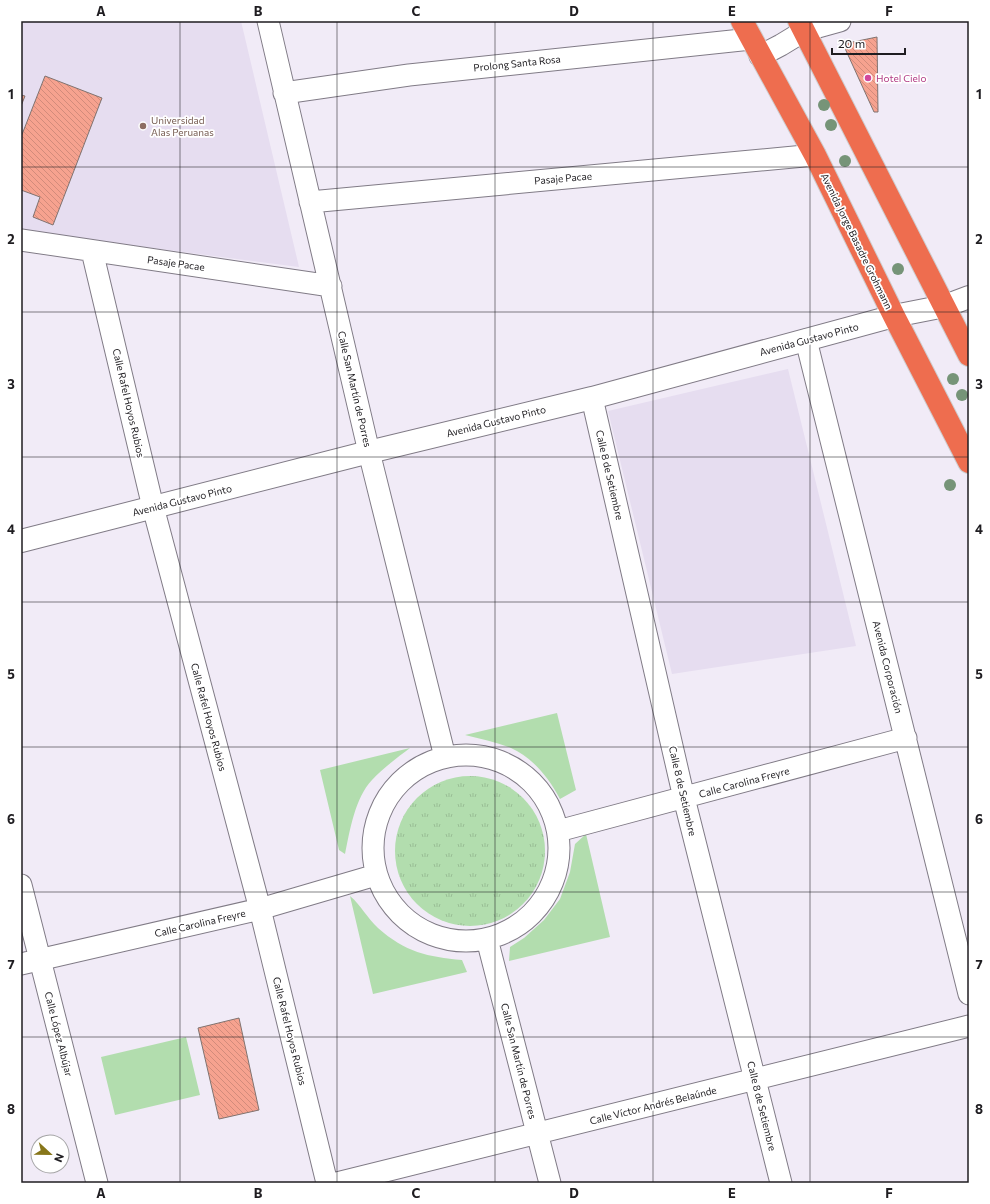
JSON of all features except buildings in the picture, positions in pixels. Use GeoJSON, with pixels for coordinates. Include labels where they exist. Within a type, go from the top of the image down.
{"type":"FeatureCollection","features":[{"type":"Feature","properties":{"kind":"highway"},"geometry":{"type":"LineString","coordinates":[[801,26],[969,355]]}},
{"type":"Feature","properties":{"kind":"highway","name":"Avenida Jorge Basadre Grohmann"},"geometry":{"type":"LineString","coordinates":[[751,38],[815,154],[894,316],[969,462]]}},
{"type":"Feature","properties":{"kind":"main road","name":"Avenida Gustavo Pinto"},"geometry":{"type":"LineString","coordinates":[[21,541],[369,452],[592,398],[894,316],[945,306],[969,297]]}},
{"type":"Feature","properties":{"kind":"street","name":"Calle San Martín de Porres"},"geometry":{"type":"LineString","coordinates":[[268,21],[369,452],[445,756]]}},
{"type":"Feature","properties":{"kind":"street"},"geometry":{"type":"LineString","coordinates":[[751,38],[781,45],[801,26],[840,21]]}},
{"type":"Feature","properties":{"kind":"street","name":"Prolong Santa Rosa"},"geometry":{"type":"LineString","coordinates":[[284,93],[408,75],[751,38]]}},
{"type":"Feature","properties":{"kind":"street","name":"Pasaje Pacae"},"geometry":{"type":"LineString","coordinates":[[310,202],[815,154]]}},
{"type":"Feature","properties":{"kind":"street","name":"Pasaje Pacae"},"geometry":{"type":"LineString","coordinates":[[21,240],[330,286]]}},
{"type":"Feature","properties":{"kind":"street","name":"Calle Rafel Hoyos Rubios"},"geometry":{"type":"LineString","coordinates":[[92,251],[153,507],[260,909],[327,1183]]}},
{"type":"Feature","properties":{"kind":"street","name":"Avenida Corporación"},"geometry":{"type":"LineString","coordinates":[[806,340],[969,994]]}},
{"type":"Feature","properties":{"kind":"street","name":"Calle 8 de Setiembre"},"geometry":{"type":"LineString","coordinates":[[592,398],[684,798],[781,1183]]}},
{"type":"Feature","properties":{"kind":"street","name":"Calle Carolina Freyre"},"geometry":{"type":"LineString","coordinates":[[558,831],[906,738]]}},
{"type":"Feature","properties":{"kind":"street"},"geometry":{"type":"LineString","coordinates":[[464,754],[482,755],[501,760],[518,769],[532,781],[544,796],[553,813],[558,831],[560,850],[557,869],[551,887],[542,902],[532,915],[518,926],[503,934],[487,939],[471,942],[454,941],[437,937],[422,931],[394,908],[384,892],[376,874],[373,856],[374,837],[378,818],[385,801],[396,785],[410,773],[427,763],[445,756],[464,754]]}},
{"type":"Feature","properties":{"kind":"street","name":"Calle Carolina Freyre"},"geometry":{"type":"LineString","coordinates":[[30,962],[260,909],[376,874]]}},
{"type":"Feature","properties":{"kind":"street","name":"Calle López Albújar"},"geometry":{"type":"LineString","coordinates":[[21,885],[30,962],[97,1183]]}},
{"type":"Feature","properties":{"kind":"street","name":"Calle San Martín de Porres"},"geometry":{"type":"LineString","coordinates":[[487,939],[550,1183]]}},
{"type":"Feature","properties":{"kind":"street","name":"Calle Víctor Andrés Belaúnde"},"geometry":{"type":"LineString","coordinates":[[337,1183],[969,1026]]}},
{"type":"Feature","properties":{"kind":"shaded area","name":"Universidad Alas Peruanas"},"geometry":{"type":"Polygon","coordinates":[[[21,21],[241,21],[299,267],[21,231],[21,21]]]}},
{"type":"Feature","properties":{"kind":"shaded area"},"geometry":{"type":"Polygon","coordinates":[[[788,369],[856,646],[672,674],[608,411],[788,369]]]}},
{"type":"Feature","properties":{"kind":"green space"},"geometry":{"type":"Polygon","coordinates":[[[557,713],[576,790],[560,799],[540,769],[519,752],[500,744],[465,735],[557,713]]]}},
{"type":"Feature","properties":{"kind":"green space"},"geometry":{"type":"Polygon","coordinates":[[[410,748],[390,763],[366,787],[357,805],[345,854],[339,850],[320,770],[410,748]]]}},
{"type":"Feature","properties":{"kind":"green space"},"geometry":{"type":"Polygon","coordinates":[[[463,776],[477,776],[492,779],[505,785],[518,793],[528,803],[542,829],[545,851],[544,866],[539,880],[528,899],[518,909],[492,923],[477,926],[463,926],[448,923],[435,917],[422,909],[412,899],[398,873],[395,858],[395,844],[398,829],[404,816],[412,803],[422,793],[448,779],[463,776]]]}},
{"type":"Feature","properties":{"kind":"green space"},"geometry":{"type":"Polygon","coordinates":[[[586,834],[610,937],[509,961],[510,947],[524,938],[544,920],[560,899],[570,872],[575,844],[586,834]]]}},
{"type":"Feature","properties":{"kind":"green space"},"geometry":{"type":"Polygon","coordinates":[[[350,896],[378,928],[398,943],[417,952],[428,955],[462,960],[467,972],[373,994],[350,896]]]}},
{"type":"Feature","properties":{"kind":"green space"},"geometry":{"type":"Polygon","coordinates":[[[186,1037],[200,1095],[115,1115],[101,1057],[186,1037]]]}},
{"type":"Feature","properties":{"kind":"place","name":"Hotel Cielo"},"geometry":{"type":"Point","coordinates":[868,78]}},
{"type":"Feature","properties":{"kind":"place","name":"Universidad Alas Peruanas"},"geometry":{"type":"Point","coordinates":[143,126]}}]}
